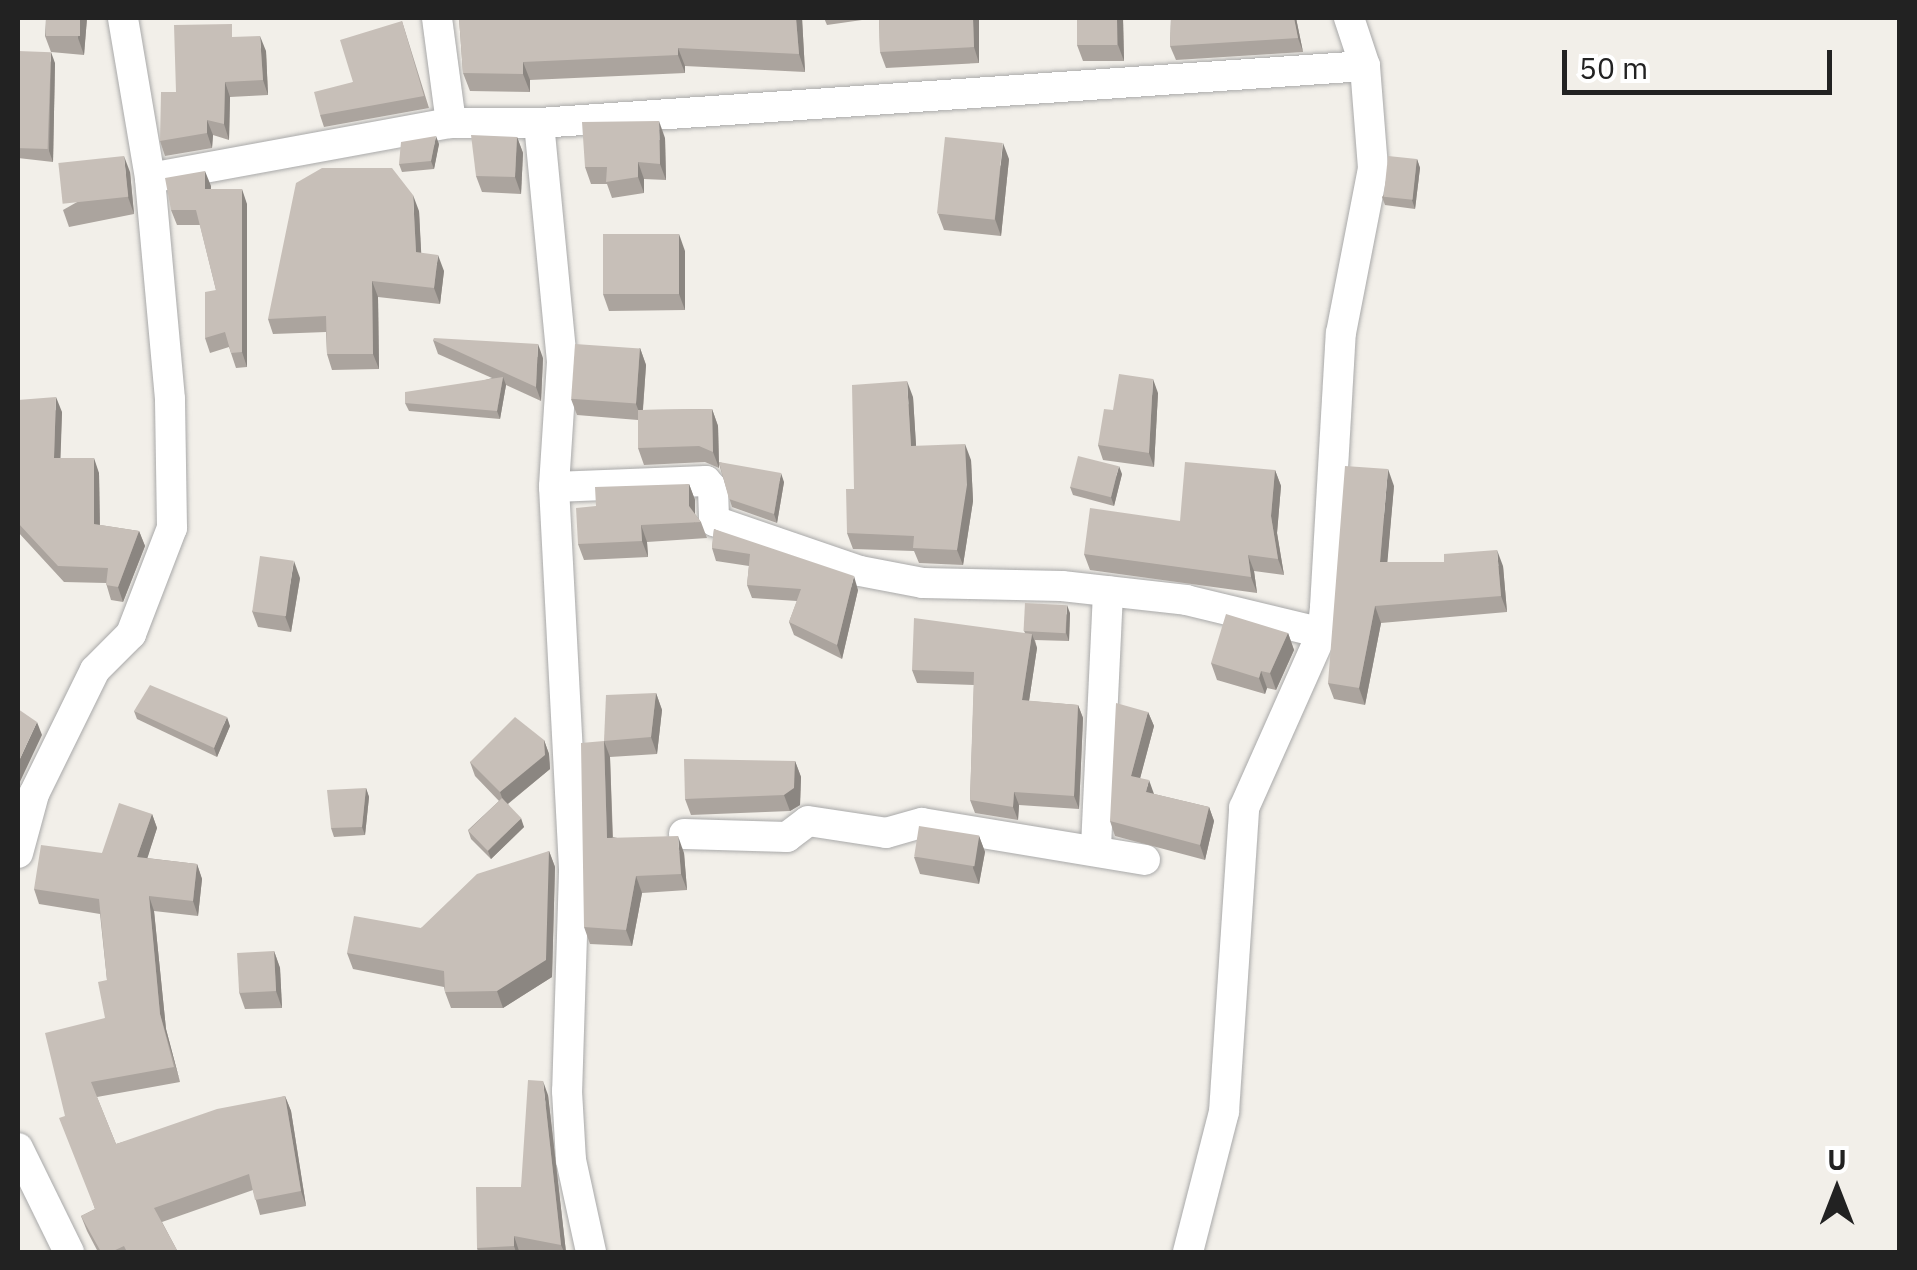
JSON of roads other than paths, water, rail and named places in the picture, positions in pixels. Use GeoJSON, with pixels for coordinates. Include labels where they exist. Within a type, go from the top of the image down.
{"type":"FeatureCollection","features":[{"type":"Feature","properties":{"kind":"street"},"geometry":{"type":"LineString","coordinates":[[18,854],[34,794],[94,670],[132,634],[172,528],[170,399],[150,178],[124,18]]}},
{"type":"Feature","properties":{"kind":"street"},"geometry":{"type":"LineString","coordinates":[[437,18],[450,123]]}},
{"type":"Feature","properties":{"kind":"street"},"geometry":{"type":"LineString","coordinates":[[1188,1252],[1224,1112],[1244,808],[1322,633],[1341,333],[1373,168],[1365,66],[1349,18]]}},
{"type":"Feature","properties":{"kind":"street"},"geometry":{"type":"LineString","coordinates":[[150,178],[450,123],[539,124],[1365,66]]}},
{"type":"Feature","properties":{"kind":"street"},"geometry":{"type":"LineString","coordinates":[[539,124],[562,362],[554,487],[574,872],[567,1090],[571,1160],[591,1252]]}},
{"type":"Feature","properties":{"kind":"street"},"geometry":{"type":"LineString","coordinates":[[554,487],[706,481],[713,490],[714,521],[860,570],[924,582],[1108,591],[1186,600],[1322,633]]}},
{"type":"Feature","properties":{"kind":"street"},"geometry":{"type":"LineString","coordinates":[[1096,847],[1108,591]]}},
{"type":"Feature","properties":{"kind":"street"},"geometry":{"type":"LineString","coordinates":[[684,834],[788,837],[808,821],[886,833],[922,822],[1096,847],[1145,860]]}},
{"type":"Feature","properties":{"kind":"street"},"geometry":{"type":"LineString","coordinates":[[18,1148],[69,1252]]}}]}
